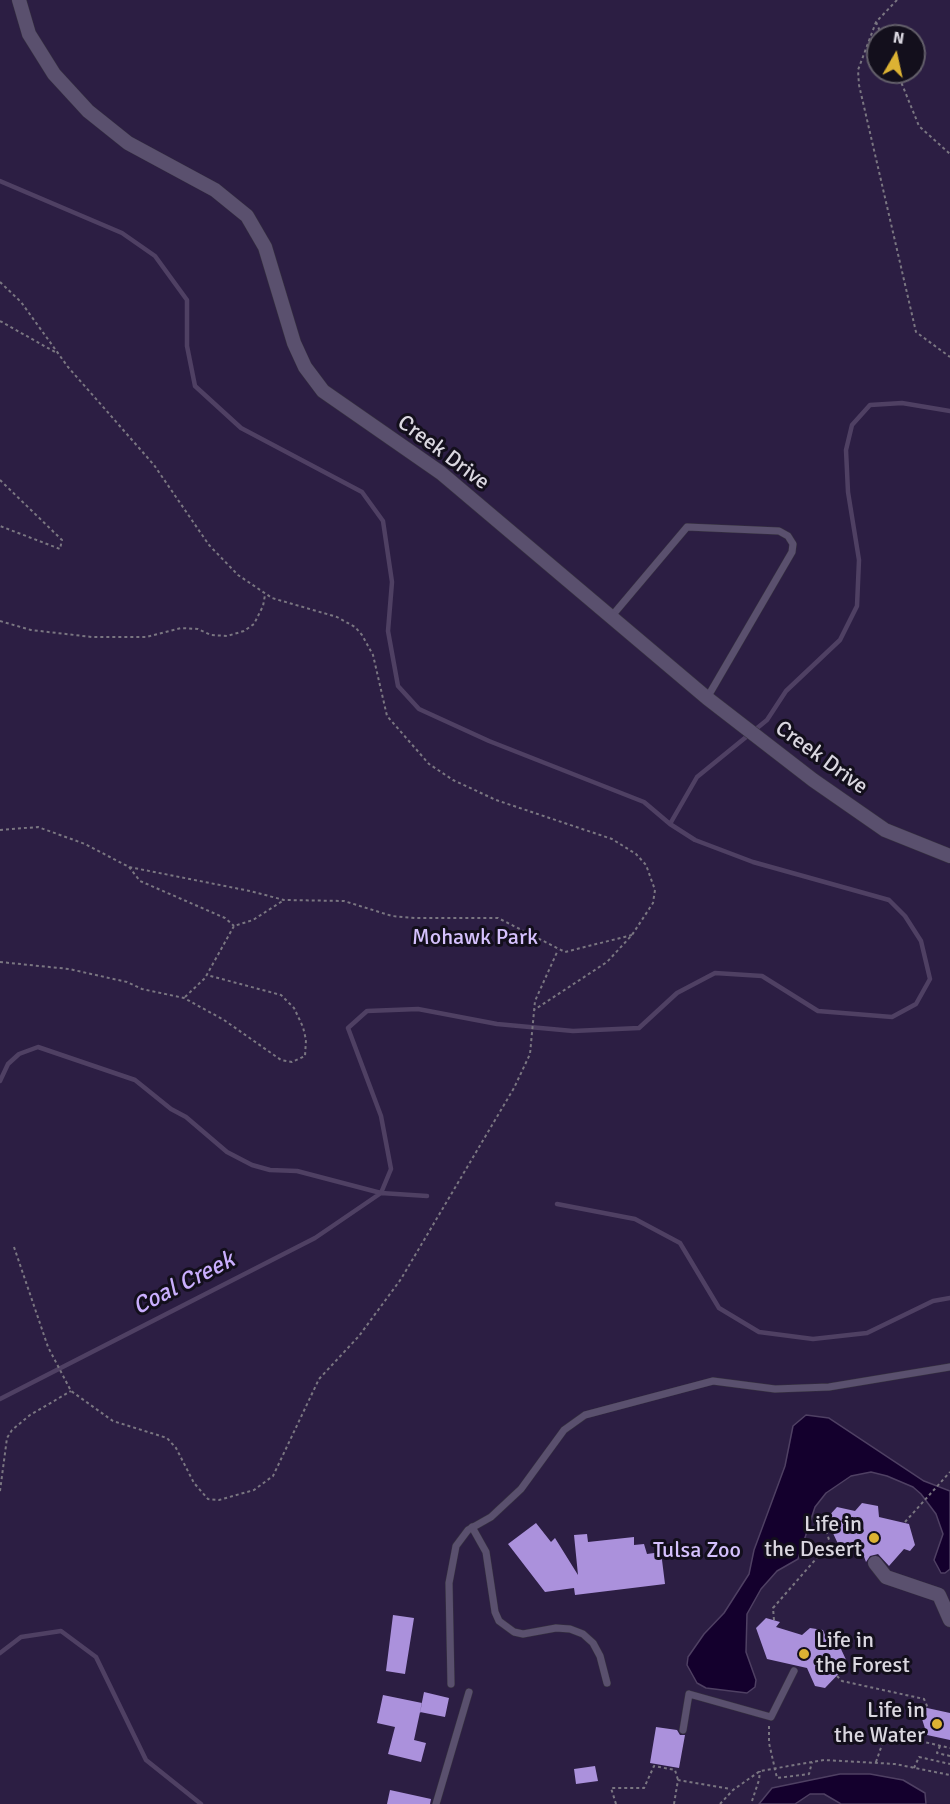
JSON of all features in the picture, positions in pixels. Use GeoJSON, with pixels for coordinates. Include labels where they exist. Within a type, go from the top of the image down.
{"type":"FeatureCollection","features":[{"type":"Feature","properties":{"kind":"street","name":"Creek Drive"},"geometry":{"type":"LineString","coordinates":[[19,0],[29,34],[41,54],[54,74],[88,111],[128,143],[215,190],[247,216],[265,247],[294,343],[305,367],[323,391],[441,473],[760,740],[885,830],[950,856]]}},
{"type":"Feature","properties":{"kind":"street"},"geometry":{"type":"LineString","coordinates":[[875,1563],[886,1576],[939,1595],[950,1620]]}},
{"type":"Feature","properties":{"kind":"lane"},"geometry":{"type":"LineString","coordinates":[[611,617],[687,527],[779,531],[788,536],[793,544],[792,552],[708,698]]}},
{"type":"Feature","properties":{"kind":"lane"},"geometry":{"type":"LineString","coordinates":[[451,1684],[449,1583],[456,1546],[472,1527],[491,1516],[521,1489],[564,1430],[585,1415],[713,1381],[775,1389],[829,1387],[950,1367]]}},
{"type":"Feature","properties":{"kind":"lane"},"geometry":{"type":"LineString","coordinates":[[472,1527],[486,1551],[495,1612],[499,1621],[514,1632],[523,1634],[556,1628],[570,1629],[583,1634],[593,1643],[600,1656],[607,1683]]}},
{"type":"Feature","properties":{"kind":"lane"},"geometry":{"type":"LineString","coordinates":[[683,1730],[689,1694],[771,1718],[794,1671]]}},
{"type":"Feature","properties":{"kind":"lane"},"geometry":{"type":"LineString","coordinates":[[436,1804],[469,1692]]}},
{"type":"Feature","properties":{"kind":"path"},"geometry":{"type":"LineString","coordinates":[[897,0],[876,21],[858,70],[872,146],[916,332],[950,357]]}},
{"type":"Feature","properties":{"kind":"path"},"geometry":{"type":"LineString","coordinates":[[902,84],[919,126],[950,154]]}},
{"type":"Feature","properties":{"kind":"path"},"geometry":{"type":"LineString","coordinates":[[0,282],[21,302],[58,353],[168,483],[210,545],[238,575],[265,595],[293,606],[337,617],[355,627],[373,654],[387,716],[429,764],[453,780],[496,800],[612,839],[636,854],[649,871],[655,890],[653,903],[632,935],[607,962],[534,1010]]}},
{"type":"Feature","properties":{"kind":"path"},"geometry":{"type":"LineString","coordinates":[[0,321],[16,327],[58,353]]}},
{"type":"Feature","properties":{"kind":"path"},"geometry":{"type":"LineString","coordinates":[[0,480],[62,540],[60,549],[0,526]]}},
{"type":"Feature","properties":{"kind":"path"},"geometry":{"type":"LineString","coordinates":[[0,621],[31,630],[92,637],[146,637],[181,628],[198,629],[211,634],[227,636],[244,631],[254,624],[263,606],[265,595]]}},
{"type":"Feature","properties":{"kind":"path"},"geometry":{"type":"LineString","coordinates":[[0,830],[38,827],[85,844],[129,867],[284,900],[344,901],[392,916],[498,918],[565,952],[632,935]]}},
{"type":"Feature","properties":{"kind":"path"},"geometry":{"type":"LineString","coordinates":[[129,867],[140,881],[225,918],[234,926]]}},
{"type":"Feature","properties":{"kind":"path"},"geometry":{"type":"LineString","coordinates":[[184,998],[207,975],[234,926],[253,920],[284,900]]}},
{"type":"Feature","properties":{"kind":"path"},"geometry":{"type":"LineString","coordinates":[[14,1247],[48,1347],[71,1391],[112,1421],[167,1438],[176,1448],[194,1483],[208,1499],[219,1500],[254,1490],[273,1476],[319,1379],[359,1336],[401,1280],[514,1088],[528,1060],[534,1010],[541,984],[558,950]]}},
{"type":"Feature","properties":{"kind":"path"},"geometry":{"type":"LineString","coordinates":[[0,962],[69,969],[127,982],[142,990],[184,998],[224,1020],[281,1060],[300,1061],[305,1056],[306,1040],[303,1027],[294,1008],[281,995],[207,975]]}},
{"type":"Feature","properties":{"kind":"path"},"geometry":{"type":"LineString","coordinates":[[0,1491],[7,1438],[12,1430],[30,1415],[71,1391]]}},
{"type":"Feature","properties":{"kind":"path"},"geometry":{"type":"LineString","coordinates":[[905,1522],[950,1472]]}},
{"type":"Feature","properties":{"kind":"path"},"geometry":{"type":"LineString","coordinates":[[774,1620],[773,1608],[830,1543],[826,1530],[836,1520]]}},
{"type":"Feature","properties":{"kind":"path"},"geometry":{"type":"LineString","coordinates":[[837,1676],[842,1681],[924,1699],[927,1708]]}},
{"type":"Feature","properties":{"kind":"path"},"geometry":{"type":"LineString","coordinates":[[771,1718],[769,1743],[777,1778],[809,1774],[812,1762]]}},
{"type":"Feature","properties":{"kind":"path"},"geometry":{"type":"LineString","coordinates":[[876,1762],[886,1732],[950,1748]]}},
{"type":"Feature","properties":{"kind":"path"},"geometry":{"type":"LineString","coordinates":[[940,1745],[937,1753],[950,1756]]}},
{"type":"Feature","properties":{"kind":"path"},"geometry":{"type":"LineString","coordinates":[[914,1768],[919,1756],[950,1764]]}},
{"type":"Feature","properties":{"kind":"path"},"geometry":{"type":"LineString","coordinates":[[720,1804],[733,1790],[760,1771],[812,1762],[876,1762],[950,1775]]}},
{"type":"Feature","properties":{"kind":"path"},"geometry":{"type":"LineString","coordinates":[[616,1804],[611,1788],[644,1788],[654,1766],[675,1770],[678,1780],[674,1804]]}},
{"type":"Feature","properties":{"kind":"path"},"geometry":{"type":"LineString","coordinates":[[752,1801],[760,1771]]}},
{"type":"Feature","properties":{"kind":"path"},"geometry":{"type":"LineString","coordinates":[[678,1780],[733,1790]]}},
{"type":"Feature","properties":{"kind":"path"},"geometry":{"type":"LineString","coordinates":[[723,1800],[728,1804]]}},
{"type":"Feature","properties":{"kind":"green space","name":"Mohawk Park"},"geometry":{"type":"Polygon","coordinates":[[[0,0],[950,0],[950,1804],[0,1804],[0,0]]]}},
{"type":"Feature","properties":{"kind":"shaded area"},"geometry":{"type":"Polygon","coordinates":[[[806,1415],[829,1418],[924,1481],[950,1491],[950,1569],[941,1573],[934,1560],[943,1534],[936,1514],[921,1494],[913,1487],[887,1476],[871,1472],[851,1476],[826,1493],[815,1507],[798,1559],[777,1571],[761,1589],[747,1614],[746,1652],[756,1680],[755,1687],[747,1693],[706,1688],[697,1683],[687,1665],[688,1657],[704,1634],[724,1613],[749,1574],[754,1550],[785,1466],[793,1426],[806,1415]]]}},
{"type":"Feature","properties":{"kind":"shaded area"},"geometry":{"type":"Polygon","coordinates":[[[840,1774],[870,1774],[903,1780],[925,1793],[926,1804],[841,1804],[824,1794],[810,1794],[795,1804],[759,1804],[772,1788],[840,1774]]]}},
{"type":"Feature","properties":{"kind":"building","name":"Life in the Desert"},"geometry":{"type":"Polygon","coordinates":[[[862,1503],[878,1506],[879,1517],[909,1524],[915,1545],[910,1551],[904,1549],[889,1566],[878,1554],[870,1556],[866,1562],[862,1551],[839,1546],[832,1531],[842,1521],[827,1518],[837,1507],[855,1511],[862,1503]]]}},
{"type":"Feature","properties":{"kind":"building"},"geometry":{"type":"Polygon","coordinates":[[[536,1523],[551,1542],[555,1538],[578,1575],[574,1535],[587,1534],[588,1542],[634,1537],[634,1545],[644,1544],[647,1554],[661,1552],[665,1584],[575,1595],[574,1588],[545,1592],[508,1544],[536,1523]]]}},
{"type":"Feature","properties":{"kind":"building"},"geometry":{"type":"Polygon","coordinates":[[[393,1615],[414,1618],[405,1674],[386,1671],[393,1615]]]}},
{"type":"Feature","properties":{"kind":"building","name":"Life in the Forest"},"geometry":{"type":"Polygon","coordinates":[[[766,1618],[780,1622],[776,1627],[802,1635],[810,1628],[823,1630],[829,1645],[841,1649],[848,1664],[825,1688],[815,1686],[807,1668],[767,1659],[756,1628],[766,1618]]]}},
{"type":"Feature","properties":{"kind":"building"},"geometry":{"type":"Polygon","coordinates":[[[424,1692],[449,1698],[445,1717],[420,1712],[424,1692]]]}},
{"type":"Feature","properties":{"kind":"building"},"geometry":{"type":"Polygon","coordinates":[[[383,1695],[422,1703],[414,1740],[426,1743],[421,1762],[388,1754],[395,1727],[377,1723],[383,1695]]]}},
{"type":"Feature","properties":{"kind":"building","name":"Life in the Water"},"geometry":{"type":"Polygon","coordinates":[[[918,1706],[950,1713],[950,1740],[927,1735],[918,1706]]]}},
{"type":"Feature","properties":{"kind":"building"},"geometry":{"type":"Polygon","coordinates":[[[656,1727],[677,1730],[680,1735],[685,1735],[679,1768],[650,1763],[656,1727]]]}},
{"type":"Feature","properties":{"kind":"building"},"geometry":{"type":"Polygon","coordinates":[[[595,1766],[598,1781],[576,1784],[574,1769],[595,1766]]]}},
{"type":"Feature","properties":{"kind":"building"},"geometry":{"type":"Polygon","coordinates":[[[390,1790],[431,1799],[430,1804],[387,1804],[390,1790]]]}},
{"type":"Feature","properties":{"kind":"waterway"},"geometry":{"type":"LineString","coordinates":[[0,181],[122,233],[155,256],[187,300],[187,346],[195,386],[241,428],[362,492],[383,521],[392,582],[388,631],[398,686],[419,709],[489,741],[644,802],[670,824],[695,840],[753,862],[889,900],[905,916],[921,941],[930,979],[916,1004],[892,1017],[818,1011],[762,976],[715,973],[677,993],[639,1028],[573,1031],[497,1024],[418,1009],[367,1011],[348,1028],[381,1116],[391,1169],[381,1193]]}},
{"type":"Feature","properties":{"kind":"waterway"},"geometry":{"type":"LineString","coordinates":[[670,824],[697,777],[767,720],[786,691],[840,640],[857,606],[859,560],[848,492],[846,450],[852,425],[870,405],[902,403],[950,411]]}},
{"type":"Feature","properties":{"kind":"waterway"},"geometry":{"type":"LineString","coordinates":[[0,1081],[8,1064],[19,1054],[38,1047],[135,1080],[171,1109],[186,1117],[227,1152],[252,1165],[270,1170],[297,1171],[381,1193],[427,1196]]}},
{"type":"Feature","properties":{"kind":"waterway","name":"Coal Creek"},"geometry":{"type":"LineString","coordinates":[[0,1399],[315,1238],[381,1193]]}},
{"type":"Feature","properties":{"kind":"waterway"},"geometry":{"type":"LineString","coordinates":[[557,1204],[635,1219],[680,1243],[719,1308],[759,1332],[813,1339],[867,1333],[933,1301],[950,1298]]}},
{"type":"Feature","properties":{"kind":"waterway","name":"Coal Creek"},"geometry":{"type":"LineString","coordinates":[[0,1653],[21,1637],[61,1631],[96,1657],[146,1760],[201,1804]]}},
{"type":"Feature","properties":{"kind":"place","name":"Life in the Desert"},"geometry":{"type":"Point","coordinates":[874,1538]}},
{"type":"Feature","properties":{"kind":"place","name":"Life in the Forest"},"geometry":{"type":"Point","coordinates":[804,1654]}},
{"type":"Feature","properties":{"kind":"place","name":"Life in the Water"},"geometry":{"type":"Point","coordinates":[937,1724]}},
{"type":"Feature","properties":{"kind":"park label","name":"Tulsa Zoo"},"geometry":{"type":"Point","coordinates":[697,1551]}}]}
